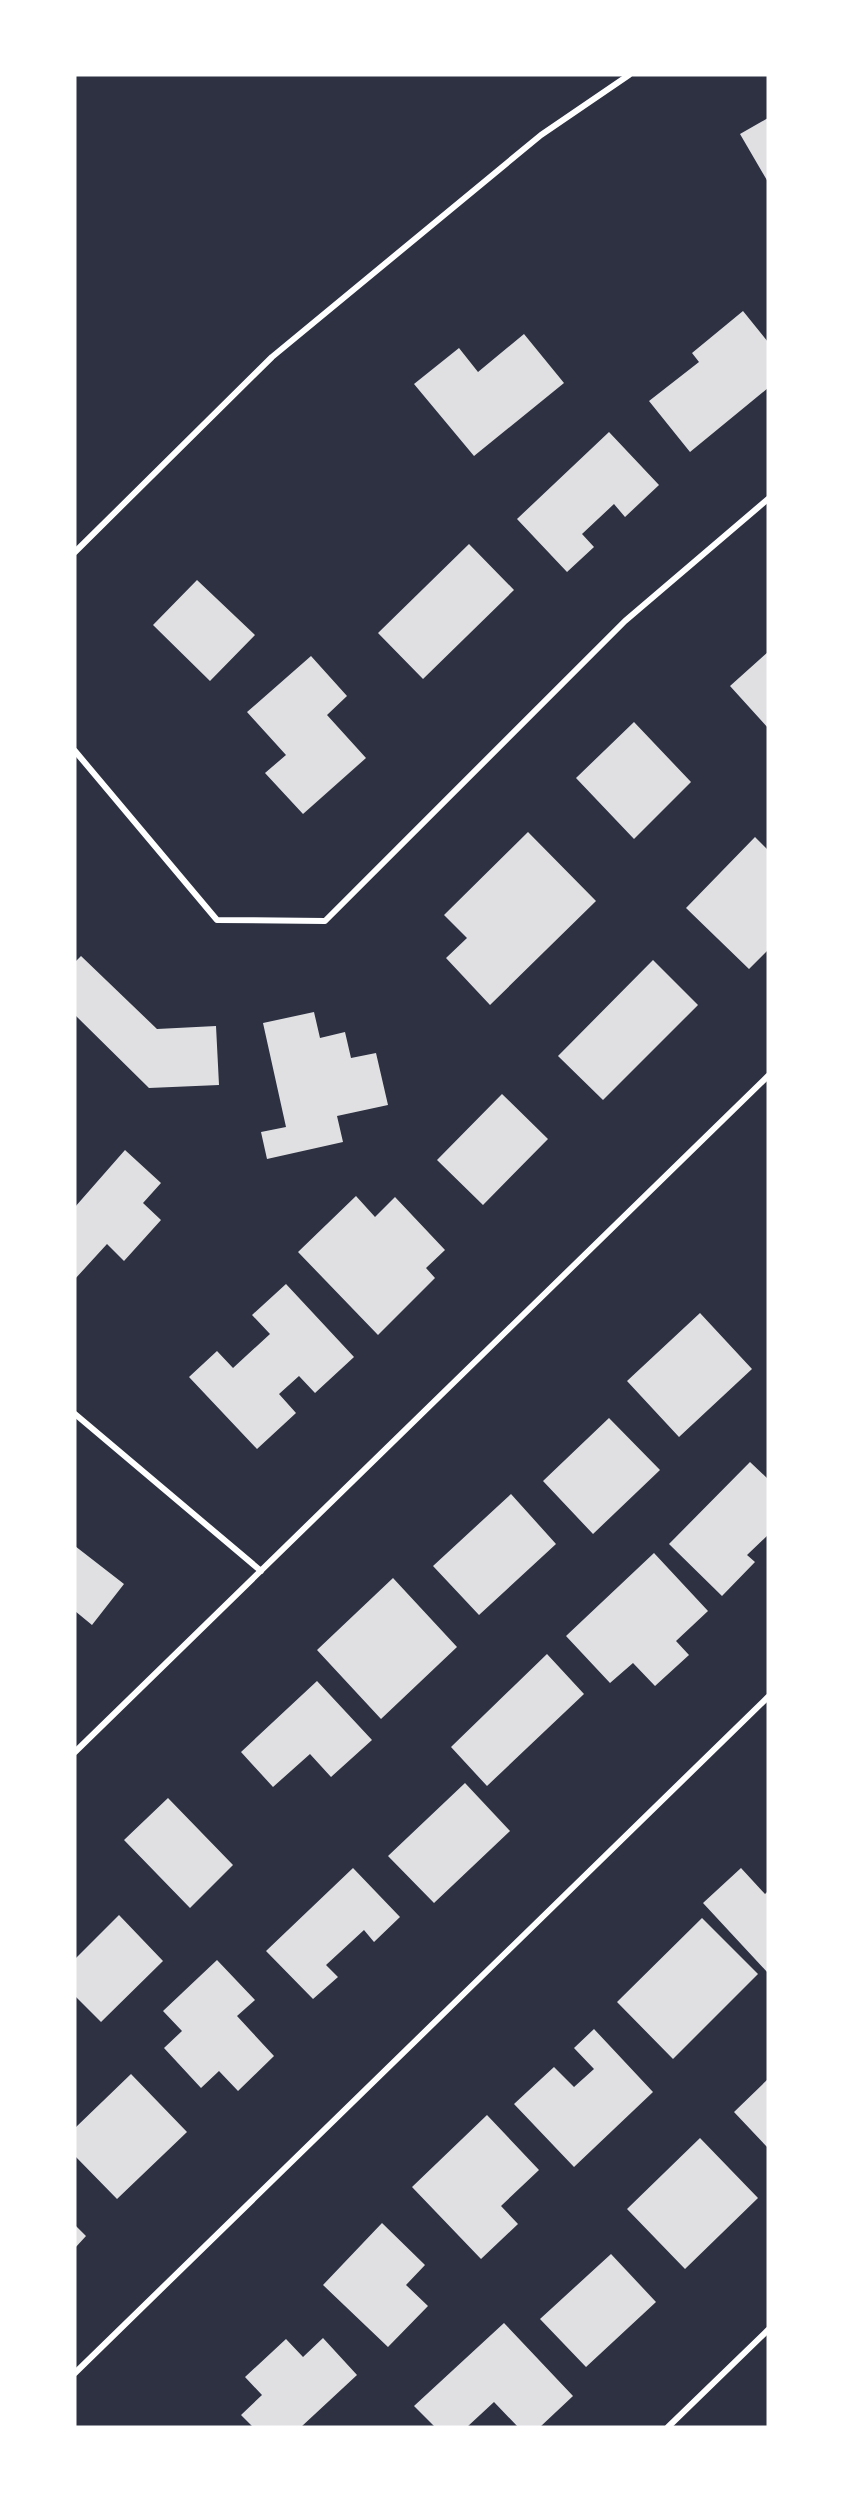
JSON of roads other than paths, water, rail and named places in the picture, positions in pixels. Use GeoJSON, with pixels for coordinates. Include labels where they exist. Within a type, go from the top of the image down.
{"type":"FeatureCollection","features":[{"type":"Feature","properties":{"kind":"street"},"geometry":{"type":"LineString","coordinates":[[75,552],[272,357],[542,135],[629,75]]}},
{"type":"Feature","properties":{"kind":"street"},"geometry":{"type":"LineString","coordinates":[[75,751],[217,920],[325,921],[625,621],[768,499]]}},
{"type":"Feature","properties":{"kind":"street"},"geometry":{"type":"LineString","coordinates":[[75,1752],[768,1076]]}},
{"type":"Feature","properties":{"kind":"street"},"geometry":{"type":"LineString","coordinates":[[75,1414],[261,1571]]}},
{"type":"Feature","properties":{"kind":"street"},"geometry":{"type":"LineString","coordinates":[[75,2373],[768,1697]]}},
{"type":"Feature","properties":{"kind":"street"},"geometry":{"type":"LineString","coordinates":[[668,2427],[768,2330]]}}]}
